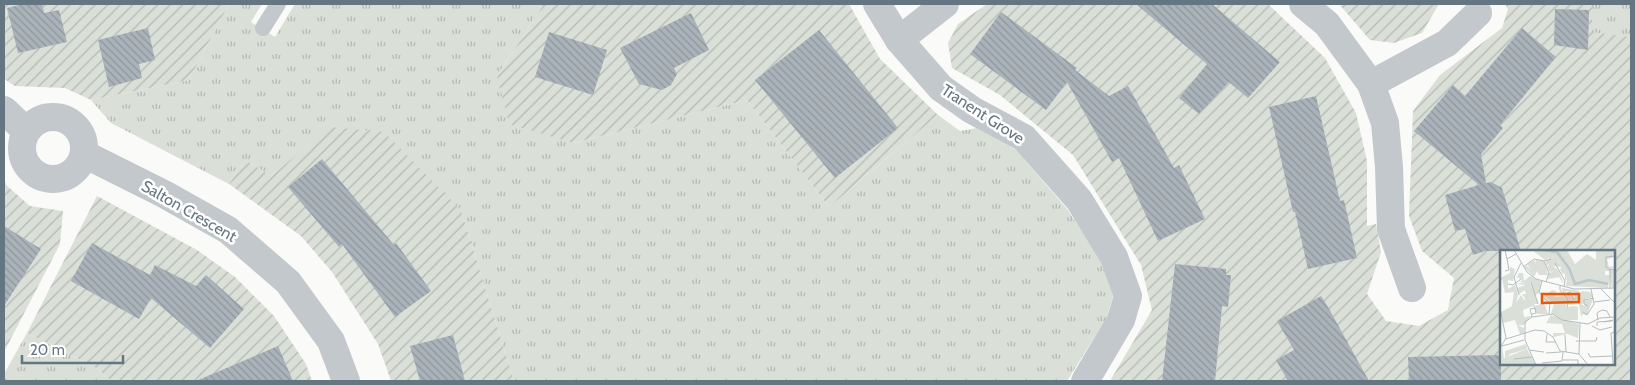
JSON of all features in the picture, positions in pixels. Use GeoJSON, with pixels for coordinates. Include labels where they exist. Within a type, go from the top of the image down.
{"type":"FeatureCollection","features":[{"type":"Feature","properties":{"kind":"street","name":"Tranent Grove"},"geometry":{"type":"LineString","coordinates":[[877,4],[899,40],[941,88],[972,110],[1024,138],[1079,200],[1114,257],[1128,296],[1121,320],[1085,381]]}},
{"type":"Feature","properties":{"kind":"street"},"geometry":{"type":"LineString","coordinates":[[899,40],[945,4]]}},
{"type":"Feature","properties":{"kind":"street"},"geometry":{"type":"LineString","coordinates":[[1303,4],[1327,24],[1371,84],[1385,123],[1391,228],[1412,288]]}},
{"type":"Feature","properties":{"kind":"street"},"geometry":{"type":"LineString","coordinates":[[1371,84],[1447,43],[1478,13]]}},
{"type":"Feature","properties":{"kind":"street"},"geometry":{"type":"LineString","coordinates":[[4,110],[26,131]]}},
{"type":"Feature","properties":{"kind":"street"},"geometry":{"type":"LineString","coordinates":[[54,116],[65,118],[74,124],[81,133],[84,143],[84,154],[80,164],[73,172],[63,178],[52,179],[32,172],[22,153],[22,141],[26,131],[44,118],[54,116]]}},
{"type":"Feature","properties":{"kind":"street","name":"Salton Crescent"},"geometry":{"type":"LineString","coordinates":[[84,154],[164,194],[228,230],[288,282],[331,341],[346,381]]}},
{"type":"Feature","properties":{"kind":"lane"},"geometry":{"type":"LineString","coordinates":[[263,28],[278,4]]}},
{"type":"Feature","properties":{"kind":"green space"},"geometry":{"type":"Polygon","coordinates":[[[4,4],[229,4],[189,80],[91,100],[65,88],[15,86],[4,79],[4,4]]]}},
{"type":"Feature","properties":{"kind":"green space"},"geometry":{"type":"Polygon","coordinates":[[[229,4],[262,4],[251,22],[275,37],[295,4],[544,4],[497,76],[573,143],[747,100],[829,207],[938,115],[960,131],[977,128],[1016,150],[1067,209],[1102,261],[1113,296],[1107,317],[1067,381],[514,381],[461,210],[330,128],[271,176],[245,160],[229,184],[111,123],[91,100],[189,80],[229,4]]]}},
{"type":"Feature","properties":{"kind":"green space"},"geometry":{"type":"Polygon","coordinates":[[[544,4],[849,4],[880,59],[938,115],[829,207],[747,100],[573,143],[509,124],[497,76],[544,4]]]}},
{"type":"Feature","properties":{"kind":"green space"},"geometry":{"type":"Polygon","coordinates":[[[987,4],[1268,4],[1325,58],[1356,113],[1367,161],[1367,226],[1376,224],[1381,252],[1367,294],[1386,321],[1419,326],[1448,310],[1454,278],[1422,251],[1409,216],[1413,111],[1440,75],[1502,28],[1508,9],[1505,4],[1592,4],[1592,32],[1631,37],[1631,381],[1110,381],[1152,310],[1141,265],[1073,155],[1000,95],[952,68],[948,43],[958,24],[987,4]]]}},
{"type":"Feature","properties":{"kind":"green space"},"geometry":{"type":"Polygon","coordinates":[[[1339,4],[1439,4],[1422,33],[1394,43],[1370,40],[1339,4]]]}},
{"type":"Feature","properties":{"kind":"green space"},"geometry":{"type":"Polygon","coordinates":[[[1592,4],[1631,4],[1631,37],[1592,33],[1592,4]]]}},
{"type":"Feature","properties":{"kind":"green space"},"geometry":{"type":"Polygon","coordinates":[[[330,127],[384,132],[461,210],[514,381],[391,381],[378,344],[332,272],[301,236],[229,184],[245,160],[271,176],[330,127]]]}},
{"type":"Feature","properties":{"kind":"green space"},"geometry":{"type":"Polygon","coordinates":[[[4,178],[6,185],[30,206],[63,211],[60,244],[4,352],[4,178]]]}},
{"type":"Feature","properties":{"kind":"green space"},"geometry":{"type":"Polygon","coordinates":[[[97,196],[197,250],[235,277],[274,316],[306,364],[312,381],[111,381],[98,369],[27,333],[97,196]]]}},
{"type":"Feature","properties":{"kind":"green space"},"geometry":{"type":"Polygon","coordinates":[[[27,333],[98,369],[111,381],[4,381],[4,374],[27,333]]]}},
{"type":"Feature","properties":{"kind":"building"},"geometry":{"type":"Polygon","coordinates":[[[23,4],[42,4],[44,13],[59,10],[67,42],[18,53],[7,8],[23,4]]]}},
{"type":"Feature","properties":{"kind":"building"},"geometry":{"type":"Polygon","coordinates":[[[1136,4],[1212,4],[1280,62],[1248,98],[1229,82],[1199,114],[1179,98],[1207,64],[1136,4]]]}},
{"type":"Feature","properties":{"kind":"building"},"geometry":{"type":"Polygon","coordinates":[[[1555,9],[1589,10],[1588,50],[1554,45],[1555,9]]]}},
{"type":"Feature","properties":{"kind":"building"},"geometry":{"type":"Polygon","coordinates":[[[1001,12],[1077,68],[1075,70],[1109,96],[1128,86],[1174,168],[1179,165],[1205,219],[1158,241],[1119,158],[1112,162],[1067,82],[1046,110],[970,54],[1001,12]]]}},
{"type":"Feature","properties":{"kind":"building"},"geometry":{"type":"Polygon","coordinates":[[[691,13],[709,50],[674,68],[677,74],[671,85],[662,90],[639,84],[620,48],[691,13]]]}},
{"type":"Feature","properties":{"kind":"building"},"geometry":{"type":"Polygon","coordinates":[[[148,28],[155,60],[139,64],[142,78],[109,87],[98,40],[148,28]]]}},
{"type":"Feature","properties":{"kind":"building"},"geometry":{"type":"Polygon","coordinates":[[[1522,28],[1556,57],[1500,125],[1503,128],[1481,154],[1486,183],[1491,182],[1502,188],[1521,250],[1485,251],[1473,255],[1465,229],[1455,231],[1445,195],[1479,185],[1414,131],[1453,85],[1465,96],[1522,28]]]}},
{"type":"Feature","properties":{"kind":"building"},"geometry":{"type":"Polygon","coordinates":[[[819,30],[898,128],[835,178],[755,80],[819,30]]]}},
{"type":"Feature","properties":{"kind":"building"},"geometry":{"type":"Polygon","coordinates":[[[549,32],[607,50],[593,95],[535,77],[549,32]]]}},
{"type":"Feature","properties":{"kind":"building"},"geometry":{"type":"Polygon","coordinates":[[[1316,96],[1340,201],[1344,200],[1357,258],[1308,269],[1269,107],[1316,96]]]}},
{"type":"Feature","properties":{"kind":"building"},"geometry":{"type":"Polygon","coordinates":[[[322,159],[394,245],[396,243],[431,291],[395,317],[342,244],[339,247],[288,187],[322,159]]]}},
{"type":"Feature","properties":{"kind":"building"},"geometry":{"type":"Polygon","coordinates":[[[4,226],[41,249],[4,306],[4,226]]]}},
{"type":"Feature","properties":{"kind":"building"},"geometry":{"type":"Polygon","coordinates":[[[92,243],[150,275],[155,265],[196,286],[206,275],[244,309],[210,348],[151,298],[139,319],[71,281],[92,243]]]}},
{"type":"Feature","properties":{"kind":"building"},"geometry":{"type":"Polygon","coordinates":[[[1175,264],[1226,269],[1226,275],[1231,275],[1228,307],[1222,306],[1215,381],[1162,381],[1175,264]]]}},
{"type":"Feature","properties":{"kind":"building"},"geometry":{"type":"Polygon","coordinates":[[[1321,296],[1369,381],[1288,381],[1276,360],[1294,350],[1277,321],[1321,296]]]}},
{"type":"Feature","properties":{"kind":"building"},"geometry":{"type":"Polygon","coordinates":[[[453,335],[465,381],[420,381],[410,346],[453,335]]]}},
{"type":"Feature","properties":{"kind":"building"},"geometry":{"type":"Polygon","coordinates":[[[278,346],[293,381],[196,381],[278,346]]]}},
{"type":"Feature","properties":{"kind":"building"},"geometry":{"type":"Polygon","coordinates":[[[1500,355],[1501,381],[1409,381],[1408,357],[1500,355]]]}}]}
